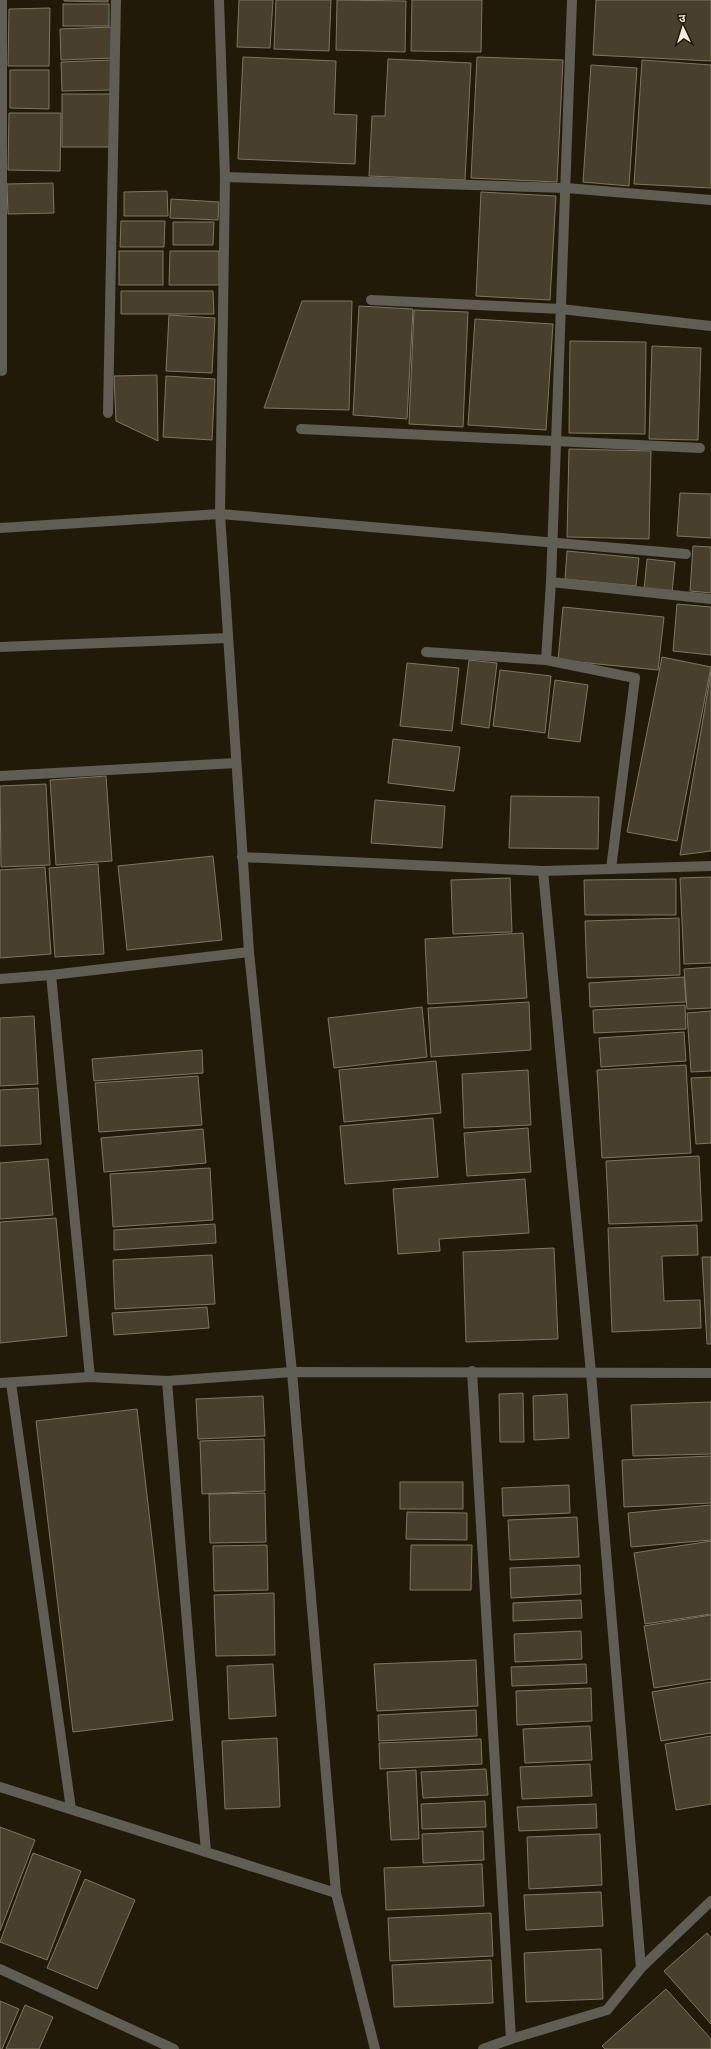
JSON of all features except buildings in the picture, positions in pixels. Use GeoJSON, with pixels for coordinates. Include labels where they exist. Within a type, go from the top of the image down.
{"type":"FeatureCollection","features":[{"type":"Feature","properties":{"kind":"street"},"geometry":{"type":"LineString","coordinates":[[2,0],[2,371]]}},
{"type":"Feature","properties":{"kind":"street"},"geometry":{"type":"LineString","coordinates":[[108,413],[116,0]]}},
{"type":"Feature","properties":{"kind":"street"},"geometry":{"type":"LineString","coordinates":[[220,0],[226,178],[220,514],[249,952],[292,1372],[336,1893],[374,2049]]}},
{"type":"Feature","properties":{"kind":"street"},"geometry":{"type":"LineString","coordinates":[[546,660],[551,582],[572,0]]}},
{"type":"Feature","properties":{"kind":"street"},"geometry":{"type":"LineString","coordinates":[[226,178],[566,188],[711,200]]}},
{"type":"Feature","properties":{"kind":"street"},"geometry":{"type":"LineString","coordinates":[[371,300],[561,309],[711,326]]}},
{"type":"Feature","properties":{"kind":"street"},"geometry":{"type":"LineString","coordinates":[[301,429],[700,448]]}},
{"type":"Feature","properties":{"kind":"street"},"geometry":{"type":"LineString","coordinates":[[0,528],[220,514],[686,554]]}},
{"type":"Feature","properties":{"kind":"street"},"geometry":{"type":"LineString","coordinates":[[551,582],[711,599]]}},
{"type":"Feature","properties":{"kind":"street"},"geometry":{"type":"LineString","coordinates":[[0,647],[228,638]]}},
{"type":"Feature","properties":{"kind":"street"},"geometry":{"type":"LineString","coordinates":[[426,652],[546,660],[635,678],[611,869]]}},
{"type":"Feature","properties":{"kind":"street"},"geometry":{"type":"LineString","coordinates":[[0,776],[236,763]]}},
{"type":"Feature","properties":{"kind":"street"},"geometry":{"type":"LineString","coordinates":[[242,857],[543,871],[711,866]]}},
{"type":"Feature","properties":{"kind":"street"},"geometry":{"type":"LineString","coordinates":[[543,871],[591,1373],[641,1968]]}},
{"type":"Feature","properties":{"kind":"street"},"geometry":{"type":"LineString","coordinates":[[0,979],[51,975],[249,952]]}},
{"type":"Feature","properties":{"kind":"street"},"geometry":{"type":"LineString","coordinates":[[51,975],[90,1377]]}},
{"type":"Feature","properties":{"kind":"street"},"geometry":{"type":"LineString","coordinates":[[472,1371],[511,2039]]}},
{"type":"Feature","properties":{"kind":"street"},"geometry":{"type":"LineString","coordinates":[[0,1383],[90,1377],[167,1381],[292,1372],[472,1371],[711,1373]]}},
{"type":"Feature","properties":{"kind":"street"},"geometry":{"type":"LineString","coordinates":[[167,1381],[206,1852]]}},
{"type":"Feature","properties":{"kind":"street"},"geometry":{"type":"LineString","coordinates":[[11,1382],[71,1809]]}},
{"type":"Feature","properties":{"kind":"street"},"geometry":{"type":"LineString","coordinates":[[0,1787],[336,1893]]}},
{"type":"Feature","properties":{"kind":"street"},"geometry":{"type":"LineString","coordinates":[[483,2049],[607,2010],[641,1968],[711,1901]]}},
{"type":"Feature","properties":{"kind":"street"},"geometry":{"type":"LineString","coordinates":[[0,1969],[174,2049]]}}]}
